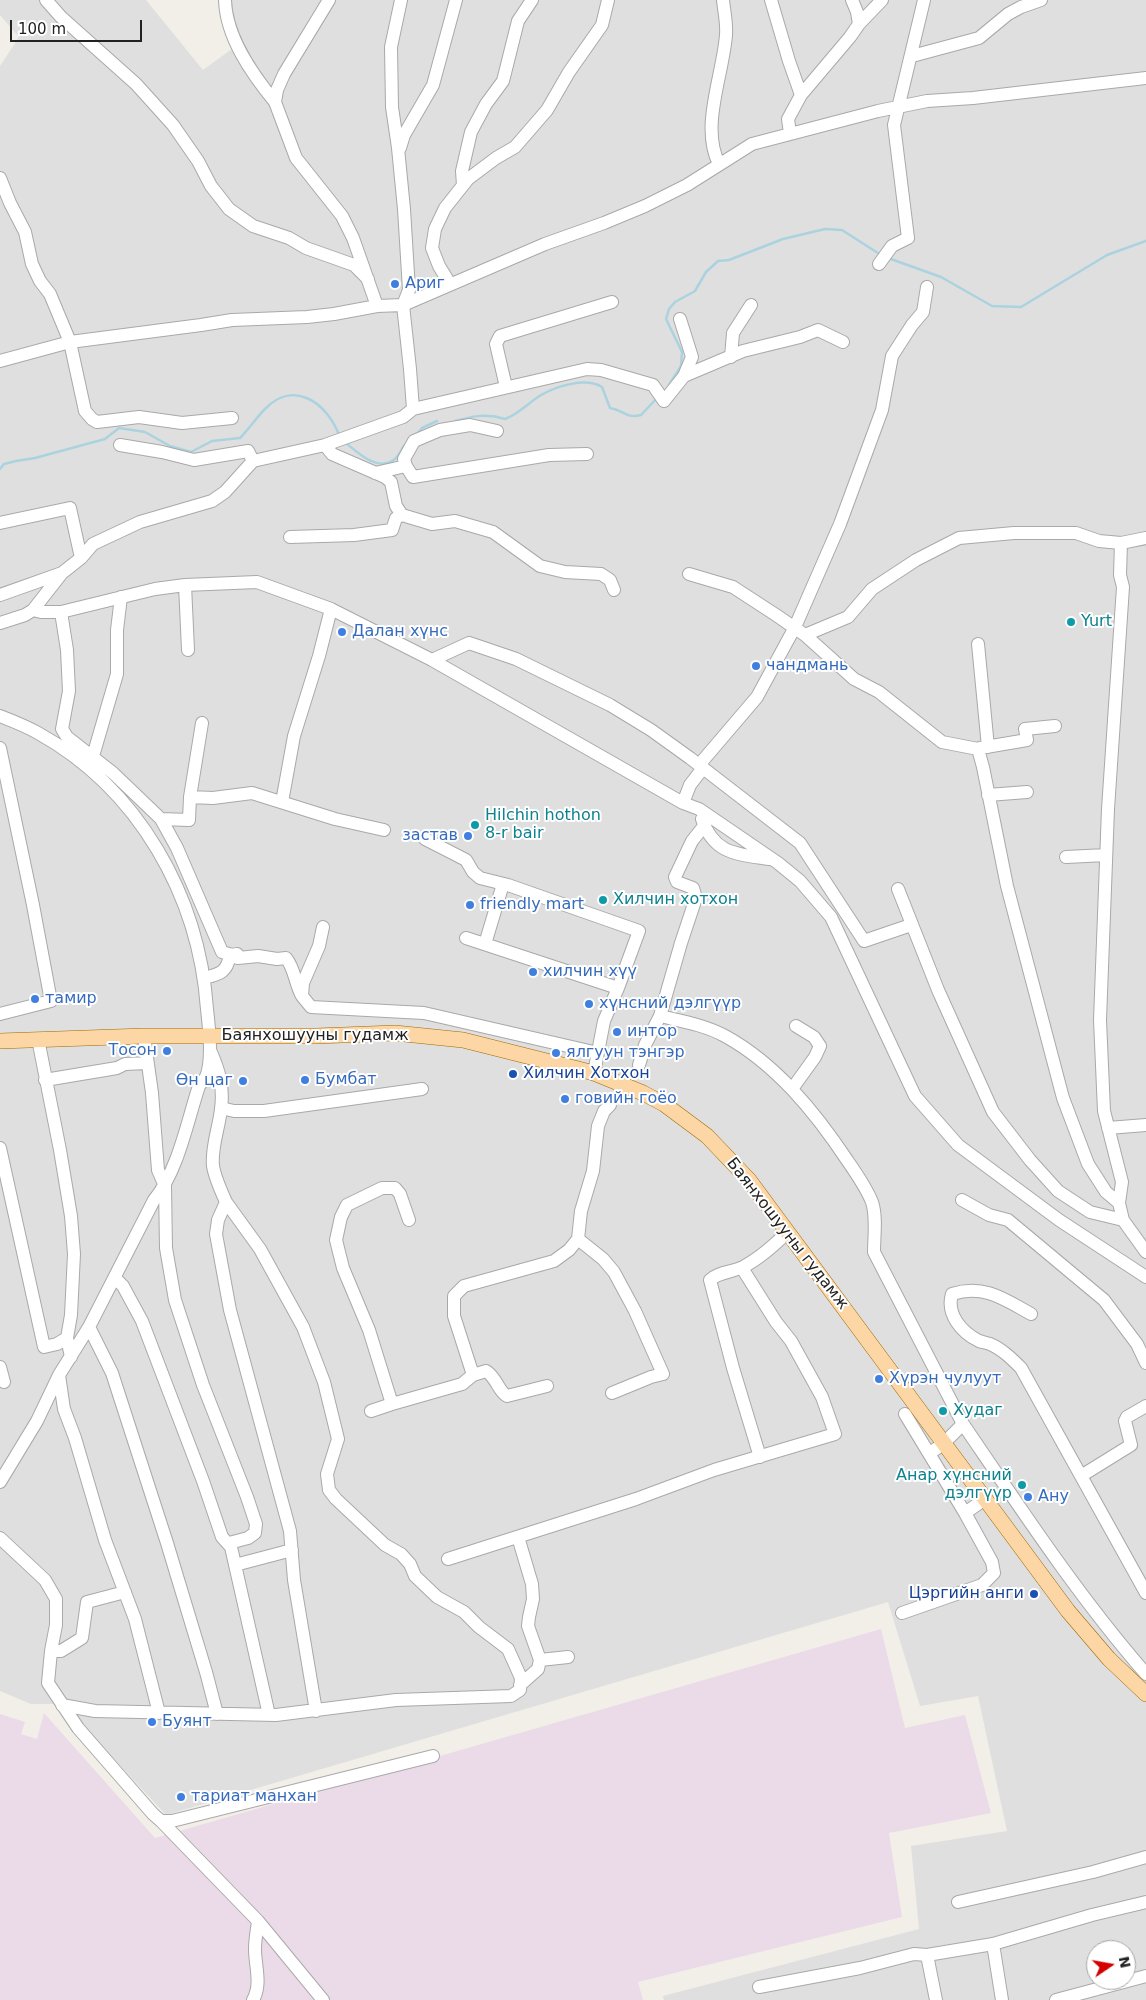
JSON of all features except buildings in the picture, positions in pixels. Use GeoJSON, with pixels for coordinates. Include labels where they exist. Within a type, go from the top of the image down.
{"type":"FeatureCollection","features":[{"type":"Feature","properties":{"kind":"main road","name":"Баянхошууны гудамж"},"geometry":{"type":"LineString","coordinates":[[0,1041],[144,1036],[209,1042],[395,1033],[463,1040],[594,1073],[633,1088],[657,1100],[707,1136],[749,1180],[1068,1611],[1109,1658],[1146,1694]]}},
{"type":"Feature","properties":{"kind":"street"},"geometry":{"type":"LineString","coordinates":[[46,0],[61,17],[136,84],[174,124],[198,161],[211,186],[229,209],[253,226],[354,265],[368,279]]}},
{"type":"Feature","properties":{"kind":"street"},"geometry":{"type":"LineString","coordinates":[[225,0],[225,12],[240,48],[257,80],[275,102],[296,158],[342,216],[357,248],[377,306]]}},
{"type":"Feature","properties":{"kind":"street"},"geometry":{"type":"LineString","coordinates":[[275,102],[277,90],[284,74],[329,0]]}},
{"type":"Feature","properties":{"kind":"street"},"geometry":{"type":"LineString","coordinates":[[401,0],[391,48],[392,107],[399,152],[410,290],[403,305],[413,409]]}},
{"type":"Feature","properties":{"kind":"street"},"geometry":{"type":"LineString","coordinates":[[399,152],[404,135],[433,85],[456,0]]}},
{"type":"Feature","properties":{"kind":"street"},"geometry":{"type":"LineString","coordinates":[[463,185],[462,171],[471,132],[486,104],[503,81],[518,21],[532,0]]}},
{"type":"Feature","properties":{"kind":"street"},"geometry":{"type":"LineString","coordinates":[[450,284],[434,254],[432,240],[444,208],[468,178],[515,147],[547,110],[569,72],[602,24],[608,0]]}},
{"type":"Feature","properties":{"kind":"street"},"geometry":{"type":"LineString","coordinates":[[719,164],[714,155],[711,136],[726,37],[723,0]]}},
{"type":"Feature","properties":{"kind":"street"},"geometry":{"type":"LineString","coordinates":[[771,0],[801,95]]}},
{"type":"Feature","properties":{"kind":"street"},"geometry":{"type":"LineString","coordinates":[[852,0],[858,12],[858,24]]}},
{"type":"Feature","properties":{"kind":"street"},"geometry":{"type":"LineString","coordinates":[[790,133],[788,119],[801,95],[850,37],[858,24],[882,0]]}},
{"type":"Feature","properties":{"kind":"street"},"geometry":{"type":"LineString","coordinates":[[882,260],[892,246],[908,238],[894,125],[924,0]]}},
{"type":"Feature","properties":{"kind":"street"},"geometry":{"type":"LineString","coordinates":[[912,56],[979,38],[1008,14],[1041,0]]}},
{"type":"Feature","properties":{"kind":"street"},"geometry":{"type":"LineString","coordinates":[[0,361],[70,342],[232,320],[334,314],[377,306],[403,305],[545,244],[645,206],[687,185],[752,144],[790,133],[927,101],[973,98],[1146,78]]}},
{"type":"Feature","properties":{"kind":"street"},"geometry":{"type":"LineString","coordinates":[[0,178],[10,203],[26,232],[32,264],[40,281],[50,294],[70,342],[85,412],[97,422],[139,417],[182,423],[232,418]]}},
{"type":"Feature","properties":{"kind":"street"},"geometry":{"type":"LineString","coordinates":[[682,803],[701,767],[757,697],[800,631],[879,418],[892,356],[912,325],[923,312],[927,287]]}},
{"type":"Feature","properties":{"kind":"street"},"geometry":{"type":"LineString","coordinates":[[506,387],[496,344],[500,336],[612,302]]}},
{"type":"Feature","properties":{"kind":"street"},"geometry":{"type":"LineString","coordinates":[[731,357],[733,333],[751,305]]}},
{"type":"Feature","properties":{"kind":"street"},"geometry":{"type":"LineString","coordinates":[[680,319],[692,357],[684,376]]}},
{"type":"Feature","properties":{"kind":"street"},"geometry":{"type":"LineString","coordinates":[[0,622],[25,615],[33,610],[62,573],[81,558],[93,544],[140,522],[212,501],[225,492],[253,461],[329,443],[403,417],[413,409],[587,369],[602,370],[653,385],[662,397],[684,376],[743,351],[800,337],[818,330],[844,342]]}},
{"type":"Feature","properties":{"kind":"street"},"geometry":{"type":"LineString","coordinates":[[497,431],[470,426],[440,430],[414,441],[404,459],[406,466],[413,477],[549,455],[587,454]]}},
{"type":"Feature","properties":{"kind":"street"},"geometry":{"type":"LineString","coordinates":[[329,443],[332,454],[385,477],[391,482],[396,506],[402,515],[432,524],[455,521],[493,532],[540,566],[566,572],[601,574],[610,580],[614,590]]}},
{"type":"Feature","properties":{"kind":"street"},"geometry":{"type":"LineString","coordinates":[[120,445],[194,460],[248,451],[253,461]]}},
{"type":"Feature","properties":{"kind":"street"},"geometry":{"type":"LineString","coordinates":[[375,473],[406,466]]}},
{"type":"Feature","properties":{"kind":"street"},"geometry":{"type":"LineString","coordinates":[[0,523],[70,508],[81,558]]}},
{"type":"Feature","properties":{"kind":"street"},"geometry":{"type":"LineString","coordinates":[[290,536],[354,535],[392,530],[396,518],[402,515]]}},
{"type":"Feature","properties":{"kind":"street"},"geometry":{"type":"LineString","coordinates":[[800,631],[848,617],[872,589],[916,560],[959,538],[1014,533],[1076,533],[1099,541],[1122,543],[1146,538]]}},
{"type":"Feature","properties":{"kind":"street"},"geometry":{"type":"LineString","coordinates":[[1122,543],[1120,575],[1123,587],[1106,855],[1100,1020],[1104,1111],[1122,1182],[1119,1203],[1124,1220],[1146,1252]]}},
{"type":"Feature","properties":{"kind":"street"},"geometry":{"type":"LineString","coordinates":[[0,595],[62,573]]}},
{"type":"Feature","properties":{"kind":"street"},"geometry":{"type":"LineString","coordinates":[[689,574],[733,587],[800,631],[854,679],[879,692],[942,742],[983,748],[1027,740],[1025,729],[1055,726]]}},
{"type":"Feature","properties":{"kind":"street"},"geometry":{"type":"LineString","coordinates":[[33,610],[61,612],[155,589],[185,585],[257,582],[331,609],[432,660],[682,803],[698,809],[774,860],[800,881],[831,917],[915,1096],[958,1145],[1059,1220],[1146,1277]]}},
{"type":"Feature","properties":{"kind":"street"},"geometry":{"type":"LineString","coordinates":[[185,585],[188,650]]}},
{"type":"Feature","properties":{"kind":"street"},"geometry":{"type":"LineString","coordinates":[[93,756],[116,674],[117,630],[121,597]]}},
{"type":"Feature","properties":{"kind":"street"},"geometry":{"type":"LineString","coordinates":[[282,802],[294,736],[319,656],[331,609]]}},
{"type":"Feature","properties":{"kind":"street"},"geometry":{"type":"LineString","coordinates":[[61,612],[67,650],[69,691],[62,729],[68,737],[93,756],[161,819],[177,848],[213,929],[219,949],[222,952],[230,955],[237,954],[238,958],[258,956],[278,959],[286,958],[291,964],[302,996],[311,1006],[424,1012],[598,1053]]}},
{"type":"Feature","properties":{"kind":"street"},"geometry":{"type":"LineString","coordinates":[[432,660],[469,643],[516,659],[610,705],[650,730],[701,767],[800,844],[864,941],[911,924]]}},
{"type":"Feature","properties":{"kind":"street"},"geometry":{"type":"LineString","coordinates":[[978,644],[983,748],[988,795],[1007,886],[1063,1098],[1088,1164],[1106,1192],[1119,1203]]}},
{"type":"Feature","properties":{"kind":"street"},"geometry":{"type":"LineString","coordinates":[[0,716],[38,732],[73,756],[105,783],[150,836],[168,866],[184,901],[197,943],[204,978],[209,1042],[206,1076],[199,1086],[165,1186],[154,1200],[89,1327],[59,1375],[37,1421],[0,1482]]}},
{"type":"Feature","properties":{"kind":"street"},"geometry":{"type":"LineString","coordinates":[[161,819],[189,820],[190,797],[202,723]]}},
{"type":"Feature","properties":{"kind":"street"},"geometry":{"type":"LineString","coordinates":[[38,732],[62,729]]}},
{"type":"Feature","properties":{"kind":"street"},"geometry":{"type":"LineString","coordinates":[[0,748],[51,1002],[0,1014]]}},
{"type":"Feature","properties":{"kind":"street"},"geometry":{"type":"LineString","coordinates":[[988,795],[1027,792]]}},
{"type":"Feature","properties":{"kind":"street"},"geometry":{"type":"LineString","coordinates":[[190,797],[213,798],[252,793],[335,819],[384,830]]}},
{"type":"Feature","properties":{"kind":"street"},"geometry":{"type":"LineString","coordinates":[[698,809],[704,826],[714,842],[727,852],[774,860]]}},
{"type":"Feature","properties":{"kind":"street"},"geometry":{"type":"LineString","coordinates":[[639,1065],[645,1045],[660,1016],[696,898],[693,888],[677,882],[675,877],[692,841],[704,826]]}},
{"type":"Feature","properties":{"kind":"street"},"geometry":{"type":"LineString","coordinates":[[425,839],[466,860],[473,872],[480,878],[504,884],[639,931],[604,1022],[594,1073]]}},
{"type":"Feature","properties":{"kind":"street"},"geometry":{"type":"LineString","coordinates":[[1066,857],[1106,855]]}},
{"type":"Feature","properties":{"kind":"street"},"geometry":{"type":"LineString","coordinates":[[800,881],[831,889]]}},
{"type":"Feature","properties":{"kind":"street"},"geometry":{"type":"LineString","coordinates":[[485,944],[504,884]]}},
{"type":"Feature","properties":{"kind":"street"},"geometry":{"type":"LineString","coordinates":[[898,889],[938,990],[993,1112],[1030,1160],[1058,1191],[1090,1212],[1124,1220]]}},
{"type":"Feature","properties":{"kind":"street"},"geometry":{"type":"LineString","coordinates":[[302,996],[302,983],[319,946],[323,927]]}},
{"type":"Feature","properties":{"kind":"street"},"geometry":{"type":"LineString","coordinates":[[466,938],[618,988]]}},
{"type":"Feature","properties":{"kind":"street"},"geometry":{"type":"LineString","coordinates":[[204,978],[220,974],[228,964],[230,955]]}},
{"type":"Feature","properties":{"kind":"street"},"geometry":{"type":"LineString","coordinates":[[660,1016],[692,1023],[724,1035],[749,1052],[792,1089],[824,1126],[863,1184],[873,1204],[875,1225],[874,1252],[963,1424],[1035,1529],[1112,1635],[1146,1674]]}},
{"type":"Feature","properties":{"kind":"street"},"geometry":{"type":"LineString","coordinates":[[792,1089],[815,1057],[820,1046],[814,1037],[796,1026]]}},
{"type":"Feature","properties":{"kind":"street"},"geometry":{"type":"LineString","coordinates":[[144,1036],[152,1093],[158,1170],[165,1186],[166,1248],[175,1300],[203,1385],[256,1524],[255,1533],[252,1536],[228,1543]]}},
{"type":"Feature","properties":{"kind":"street"},"geometry":{"type":"LineString","coordinates":[[38,1039],[72,1216],[74,1254],[71,1315],[67,1338],[71,1357]]}},
{"type":"Feature","properties":{"kind":"street"},"geometry":{"type":"LineString","coordinates":[[62,1705],[95,1711],[270,1715],[396,1700],[511,1696],[520,1690],[521,1678],[508,1649],[478,1627],[464,1612],[437,1597],[415,1576],[410,1564],[401,1554],[385,1545],[329,1490],[328,1474],[338,1439],[324,1382],[303,1327],[265,1258],[226,1202],[213,1166],[214,1146],[222,1108],[222,1084],[220,1071],[209,1042]]}},
{"type":"Feature","properties":{"kind":"street"},"geometry":{"type":"LineString","coordinates":[[45,1080],[117,1068],[125,1064],[147,1063]]}},
{"type":"Feature","properties":{"kind":"street"},"geometry":{"type":"LineString","coordinates":[[222,1108],[234,1111],[264,1111],[422,1089]]}},
{"type":"Feature","properties":{"kind":"street"},"geometry":{"type":"LineString","coordinates":[[473,1375],[454,1316],[454,1296],[464,1286],[554,1261],[569,1250],[578,1239],[581,1211],[594,1171],[598,1126],[604,1111],[610,1105]]}},
{"type":"Feature","properties":{"kind":"street"},"geometry":{"type":"LineString","coordinates":[[1108,1128],[1146,1125]]}},
{"type":"Feature","properties":{"kind":"street"},"geometry":{"type":"LineString","coordinates":[[0,1148],[44,1346],[57,1344],[67,1338]]}},
{"type":"Feature","properties":{"kind":"street"},"geometry":{"type":"LineString","coordinates":[[392,1404],[369,1330],[343,1268],[336,1240],[341,1217],[346,1205],[382,1188],[395,1188],[400,1194],[409,1220]]}},
{"type":"Feature","properties":{"kind":"street"},"geometry":{"type":"LineString","coordinates":[[962,1200],[989,1215],[1008,1220],[1104,1300],[1137,1344],[1146,1363]]}},
{"type":"Feature","properties":{"kind":"street"},"geometry":{"type":"LineString","coordinates":[[226,1202],[222,1215],[218,1220],[216,1234],[230,1310],[290,1531],[294,1580],[316,1711]]}},
{"type":"Feature","properties":{"kind":"street"},"geometry":{"type":"LineString","coordinates":[[760,1457],[733,1368],[710,1280],[742,1268],[760,1256],[788,1232]]}},
{"type":"Feature","properties":{"kind":"street"},"geometry":{"type":"LineString","coordinates":[[578,1239],[603,1259],[614,1272],[635,1311],[662,1374],[612,1393]]}},
{"type":"Feature","properties":{"kind":"street"},"geometry":{"type":"LineString","coordinates":[[448,1559],[636,1499],[714,1470],[835,1434],[822,1397],[791,1341],[776,1322],[742,1268]]}},
{"type":"Feature","properties":{"kind":"street"},"geometry":{"type":"LineString","coordinates":[[115,1278],[123,1286],[142,1321],[204,1481],[222,1537],[228,1543],[235,1565],[270,1715]]}},
{"type":"Feature","properties":{"kind":"street"},"geometry":{"type":"LineString","coordinates":[[1031,1314],[999,1296],[981,1291],[952,1294],[949,1304],[952,1316],[965,1330],[978,1340],[991,1344],[1011,1358],[1021,1368],[1146,1593]]}},
{"type":"Feature","properties":{"kind":"street"},"geometry":{"type":"LineString","coordinates":[[89,1327],[112,1373],[167,1543],[217,1714]]}},
{"type":"Feature","properties":{"kind":"street"},"geometry":{"type":"LineString","coordinates":[[0,1366],[4,1382]]}},
{"type":"Feature","properties":{"kind":"street"},"geometry":{"type":"LineString","coordinates":[[371,1411],[462,1384],[473,1375],[486,1370],[498,1383],[502,1393],[507,1396],[547,1386]]}},
{"type":"Feature","properties":{"kind":"street"},"geometry":{"type":"LineString","coordinates":[[59,1375],[68,1422],[75,1438],[105,1540],[135,1619],[159,1713]]}},
{"type":"Feature","properties":{"kind":"street"},"geometry":{"type":"LineString","coordinates":[[1082,1476],[1131,1445],[1125,1421],[1127,1417],[1146,1406]]}},
{"type":"Feature","properties":{"kind":"street"},"geometry":{"type":"LineString","coordinates":[[902,1613],[982,1585],[994,1574],[992,1562],[965,1513],[905,1414]]}},
{"type":"Feature","properties":{"kind":"street"},"geometry":{"type":"LineString","coordinates":[[930,1454],[963,1424]]}},
{"type":"Feature","properties":{"kind":"street"},"geometry":{"type":"LineString","coordinates":[[965,1513],[985,1499]]}},
{"type":"Feature","properties":{"kind":"street"},"geometry":{"type":"LineString","coordinates":[[518,1537],[532,1584],[533,1599],[528,1616],[528,1626],[540,1660],[538,1669],[520,1686]]}},
{"type":"Feature","properties":{"kind":"street"},"geometry":{"type":"LineString","coordinates":[[0,1538],[46,1580],[56,1599],[56,1625],[48,1683],[78,1728],[153,1814],[258,1921],[323,2000]]}},
{"type":"Feature","properties":{"kind":"street"},"geometry":{"type":"LineString","coordinates":[[235,1565],[292,1550]]}},
{"type":"Feature","properties":{"kind":"street"},"geometry":{"type":"LineString","coordinates":[[51,1651],[61,1651],[82,1638],[87,1602],[125,1592]]}},
{"type":"Feature","properties":{"kind":"street"},"geometry":{"type":"LineString","coordinates":[[540,1660],[568,1657]]}},
{"type":"Feature","properties":{"kind":"street"},"geometry":{"type":"LineString","coordinates":[[161,1821],[172,1821],[433,1756]]}},
{"type":"Feature","properties":{"kind":"street"},"geometry":{"type":"LineString","coordinates":[[958,1902],[1093,1872],[1146,1856]]}},
{"type":"Feature","properties":{"kind":"street"},"geometry":{"type":"LineString","coordinates":[[759,1987],[860,1968],[914,1954],[927,1955],[993,1944],[1092,1915],[1146,1902]]}},
{"type":"Feature","properties":{"kind":"street"},"geometry":{"type":"LineString","coordinates":[[253,2000],[256,1995],[258,1981],[255,1948],[258,1921]]}},
{"type":"Feature","properties":{"kind":"street"},"geometry":{"type":"LineString","coordinates":[[993,1944],[1002,2000]]}},
{"type":"Feature","properties":{"kind":"street"},"geometry":{"type":"LineString","coordinates":[[927,1955],[936,2000]]}},
{"type":"Feature","properties":{"kind":"street"},"geometry":{"type":"LineString","coordinates":[[1056,2000],[1146,1976]]}},
{"type":"Feature","properties":{"kind":"shaded area"},"geometry":{"type":"Polygon","coordinates":[[[0,0],[146,0],[203,70],[236,46],[231,0],[1146,0],[1146,2000],[664,2000],[663,1996],[919,1929],[911,1846],[1007,1831],[978,1696],[920,1706],[888,1602],[166,1815],[63,1704],[31,1704],[0,1691],[0,66],[19,37],[0,15],[0,0]]]}},
{"type":"Feature","properties":{"kind":"shaded area"},"geometry":{"type":"Polygon","coordinates":[[[881,1629],[905,1728],[965,1715],[991,1813],[889,1833],[902,1917],[638,1982],[643,2000],[0,2000],[0,1714],[25,1722],[21,1734],[37,1739],[44,1713],[155,1838],[881,1629]]]}},
{"type":"Feature","properties":{"kind":"waterway"},"geometry":{"type":"LineString","coordinates":[[669,385],[681,366],[682,352],[666,319],[669,309],[675,302],[695,291],[706,272],[718,261],[729,260],[783,239],[825,229],[842,230],[881,255]]}},
{"type":"Feature","properties":{"kind":"waterway"},"geometry":{"type":"LineString","coordinates":[[888,258],[941,277],[992,306],[1021,307],[1107,255],[1146,241]]}},
{"type":"Feature","properties":{"kind":"waterway"},"geometry":{"type":"LineString","coordinates":[[455,421],[480,416],[505,419],[548,392],[563,386],[580,383],[595,384],[602,387],[610,408],[631,416],[641,415],[657,398]]}},
{"type":"Feature","properties":{"kind":"waterway"},"geometry":{"type":"LineString","coordinates":[[0,469],[4,464],[35,458],[105,439],[119,428],[145,432],[170,446],[191,452],[212,441],[240,438],[265,409],[276,400],[287,396],[298,396],[318,405],[334,423],[339,435]]}},
{"type":"Feature","properties":{"kind":"waterway"},"geometry":{"type":"LineString","coordinates":[[418,433],[422,428],[437,421]]}},
{"type":"Feature","properties":{"kind":"waterway"},"geometry":{"type":"LineString","coordinates":[[346,443],[370,460],[383,464],[396,458],[405,445]]}},
{"type":"Feature","properties":{"kind":"place","name":"Ариг"},"geometry":{"type":"Point","coordinates":[395,284]}},
{"type":"Feature","properties":{"kind":"place","name":"Yurt"},"geometry":{"type":"Point","coordinates":[1071,622]}},
{"type":"Feature","properties":{"kind":"place","name":"Далан хүнс"},"geometry":{"type":"Point","coordinates":[342,632]}},
{"type":"Feature","properties":{"kind":"place","name":"чандмань"},"geometry":{"type":"Point","coordinates":[756,666]}},
{"type":"Feature","properties":{"kind":"place","name":"Hilchin hothon 8-r bair"},"geometry":{"type":"Point","coordinates":[475,825]}},
{"type":"Feature","properties":{"kind":"place","name":"застав"},"geometry":{"type":"Point","coordinates":[468,836]}},
{"type":"Feature","properties":{"kind":"place","name":"Хилчин хотхон"},"geometry":{"type":"Point","coordinates":[603,900]}},
{"type":"Feature","properties":{"kind":"place","name":"friendly mart"},"geometry":{"type":"Point","coordinates":[470,905]}},
{"type":"Feature","properties":{"kind":"place","name":"хилчин хүү"},"geometry":{"type":"Point","coordinates":[533,972]}},
{"type":"Feature","properties":{"kind":"place","name":"тамир"},"geometry":{"type":"Point","coordinates":[35,999]}},
{"type":"Feature","properties":{"kind":"place","name":"хүнсний дэлгүүр"},"geometry":{"type":"Point","coordinates":[589,1004]}},
{"type":"Feature","properties":{"kind":"place","name":"интор"},"geometry":{"type":"Point","coordinates":[617,1032]}},
{"type":"Feature","properties":{"kind":"place","name":"Тосон"},"geometry":{"type":"Point","coordinates":[167,1051]}},
{"type":"Feature","properties":{"kind":"place","name":"ялгуун тэнгэр"},"geometry":{"type":"Point","coordinates":[556,1053]}},
{"type":"Feature","properties":{"kind":"place","name":"Хилчин Хотхон"},"geometry":{"type":"Point","coordinates":[513,1074]}},
{"type":"Feature","properties":{"kind":"place","name":"Бумбат"},"geometry":{"type":"Point","coordinates":[305,1080]}},
{"type":"Feature","properties":{"kind":"place","name":"Өн цаг"},"geometry":{"type":"Point","coordinates":[243,1081]}},
{"type":"Feature","properties":{"kind":"place","name":"говийн гоёо"},"geometry":{"type":"Point","coordinates":[565,1099]}},
{"type":"Feature","properties":{"kind":"place","name":"Хүрэн чулуут"},"geometry":{"type":"Point","coordinates":[879,1379]}},
{"type":"Feature","properties":{"kind":"place","name":"Худаг"},"geometry":{"type":"Point","coordinates":[943,1411]}},
{"type":"Feature","properties":{"kind":"place","name":"Анар хүнсний дэлгүүр"},"geometry":{"type":"Point","coordinates":[1022,1485]}},
{"type":"Feature","properties":{"kind":"place","name":"Ану"},"geometry":{"type":"Point","coordinates":[1028,1497]}},
{"type":"Feature","properties":{"kind":"place","name":"Цэргийн анги"},"geometry":{"type":"Point","coordinates":[1034,1594]}},
{"type":"Feature","properties":{"kind":"place","name":"Буянт"},"geometry":{"type":"Point","coordinates":[152,1722]}},
{"type":"Feature","properties":{"kind":"place","name":"тариат манхан"},"geometry":{"type":"Point","coordinates":[181,1797]}}]}
